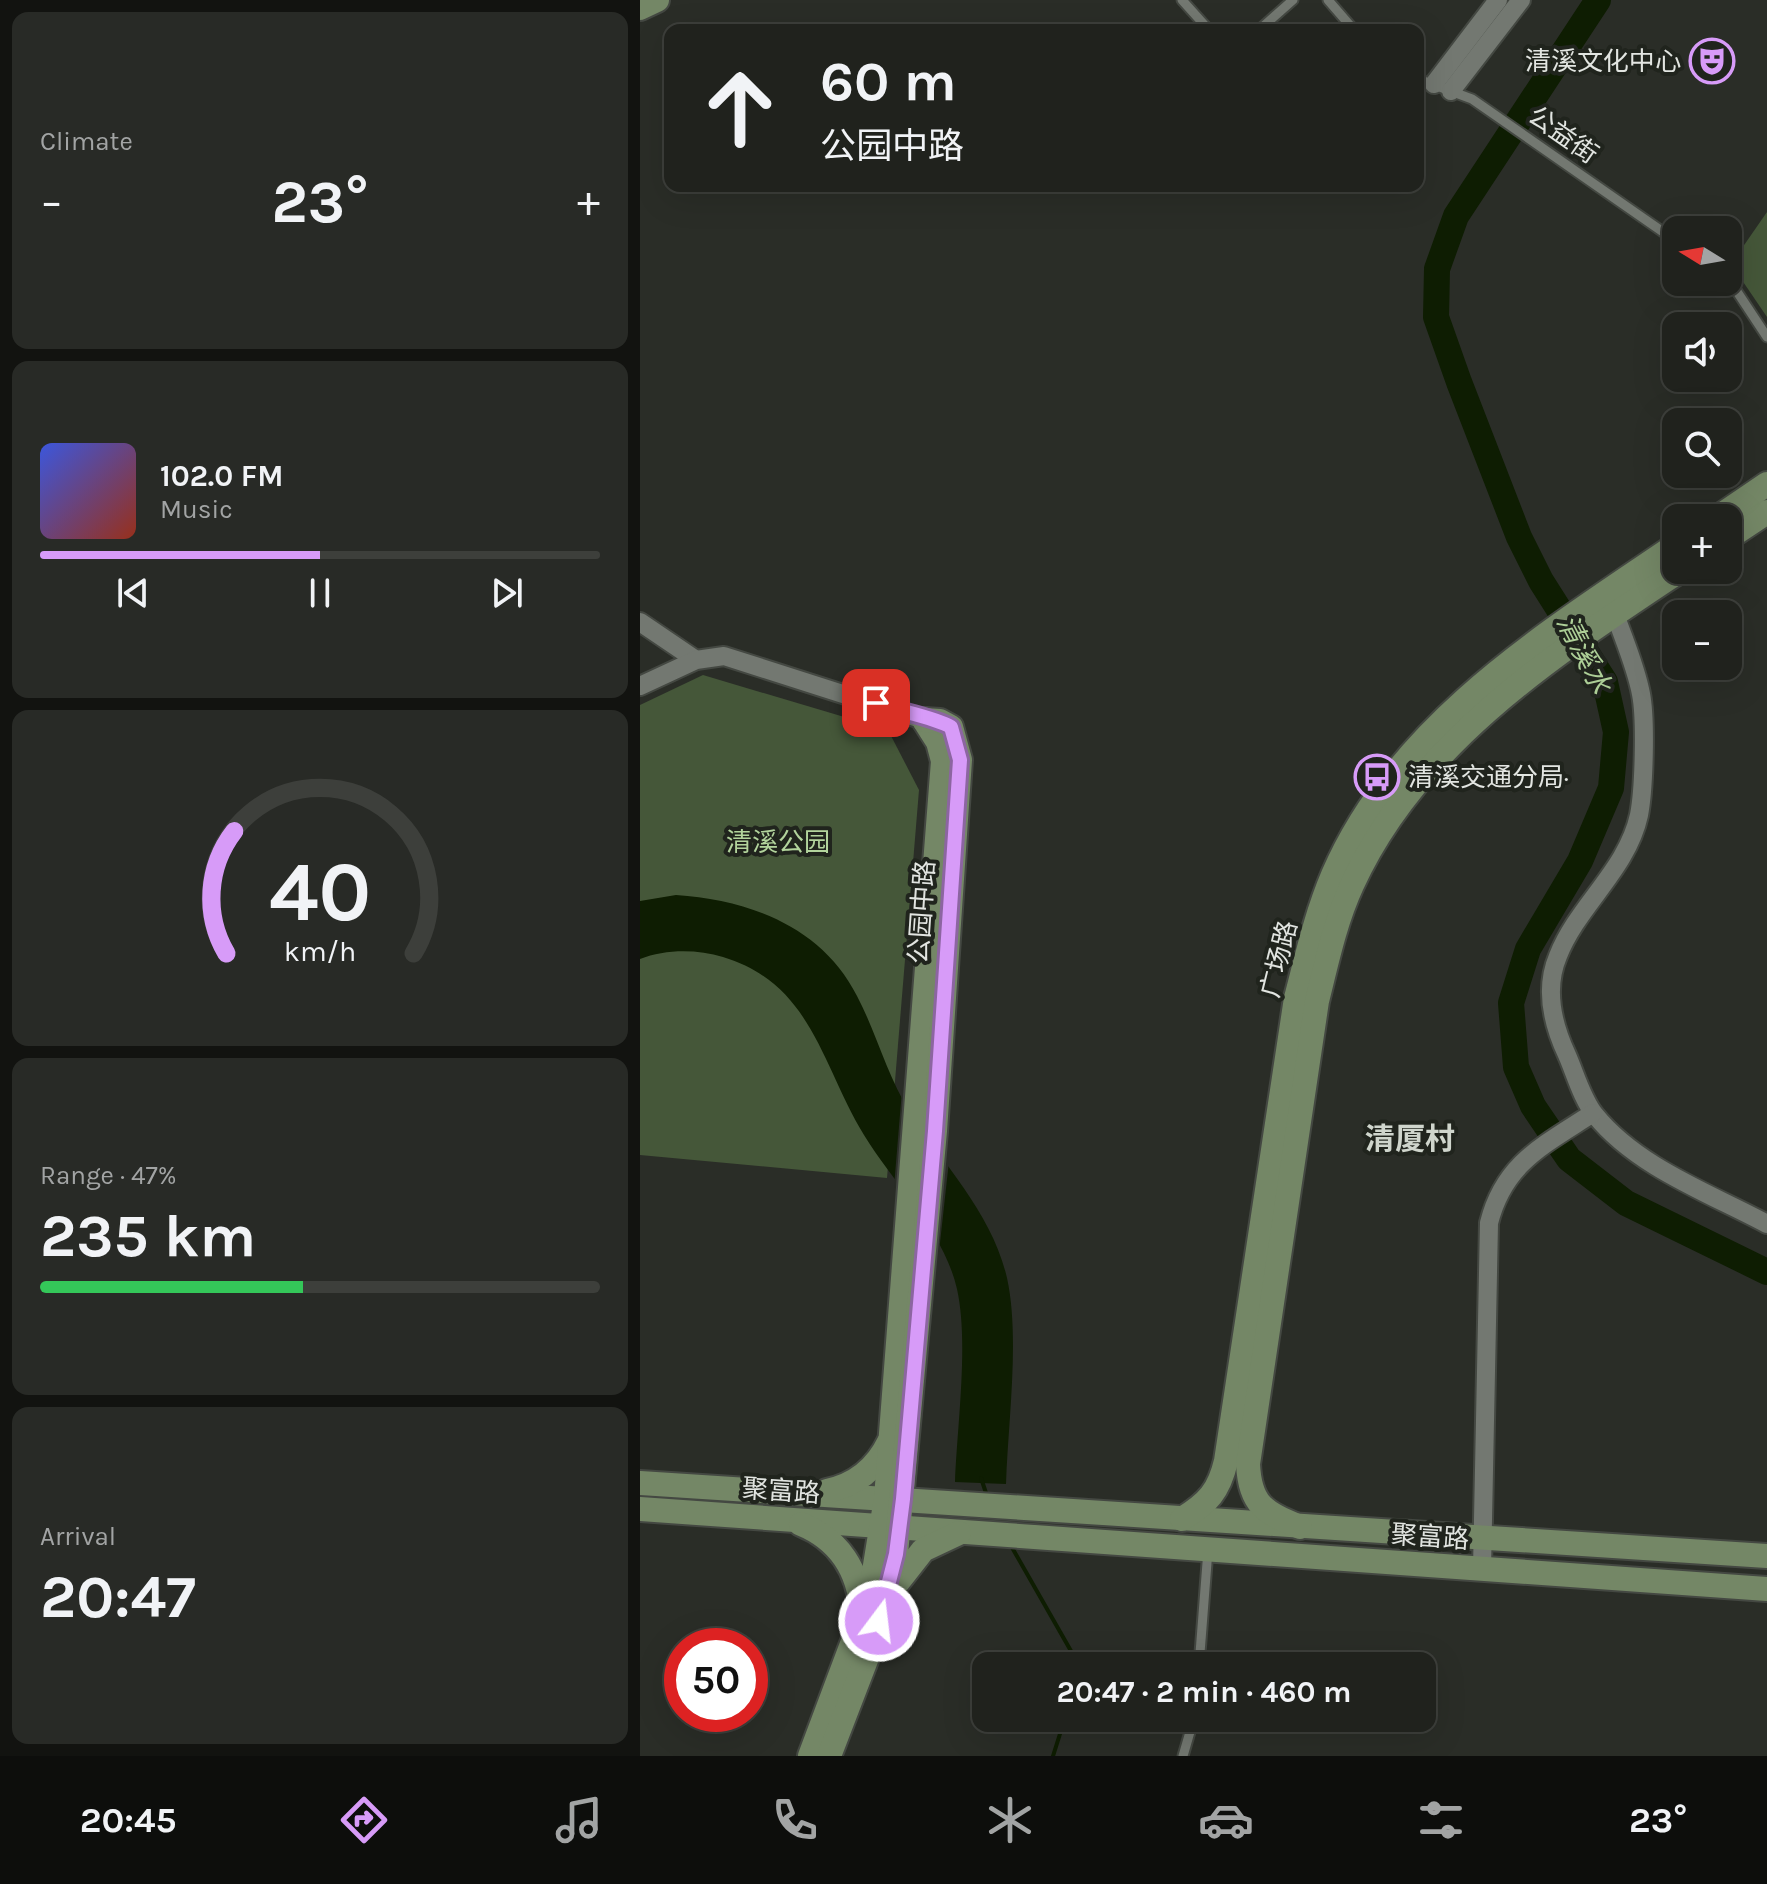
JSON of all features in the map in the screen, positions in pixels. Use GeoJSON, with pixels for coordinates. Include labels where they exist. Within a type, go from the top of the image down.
{"type":"FeatureCollection","features":[{"type":"Feature","properties":{"kind":"street"},"geometry":{"type":"LineString","coordinates":[[640,8],[657,0]]}},
{"type":"Feature","properties":{"kind":"street"},"geometry":{"type":"LineString","coordinates":[[1426,82],[1498,0]]}},
{"type":"Feature","properties":{"kind":"street"},"geometry":{"type":"LineString","coordinates":[[1451,91],[1521,0]]}},
{"type":"Feature","properties":{"kind":"street"},"geometry":{"type":"LineString","coordinates":[[1738,504],[1767,484]]}},
{"type":"Feature","properties":{"kind":"street"},"geometry":{"type":"LineString","coordinates":[[1742,529],[1767,512]]}},
{"type":"Feature","properties":{"kind":"street","name":"广场路"},"geometry":{"type":"LineString","coordinates":[[1609,608],[1662,558]]}},
{"type":"Feature","properties":{"kind":"street","name":"广场路"},"geometry":{"type":"LineString","coordinates":[[1182,1519],[1206,1505],[1220,1485],[1296,998],[1313,930],[1333,875],[1357,829],[1391,779],[1433,730],[1492,675],[1543,651],[1609,608],[1662,580]]}},
{"type":"Feature","properties":{"kind":"street"},"geometry":{"type":"LineString","coordinates":[[1609,608],[1642,695],[1639,815],[1629,843],[1615,868],[1568,934],[1557,958],[1551,983],[1551,1008],[1557,1033],[1593,1113],[1630,1151],[1767,1224]]}},
{"type":"Feature","properties":{"kind":"street"},"geometry":{"type":"LineString","coordinates":[[640,622],[696,660]]}},
{"type":"Feature","properties":{"kind":"street","name":"广场路"},"geometry":{"type":"LineString","coordinates":[[1300,1527],[1274,1516],[1258,1504],[1249,1487],[1248,1464],[1317,1001],[1333,936],[1358,874],[1409,794],[1451,744],[1543,651]]}},
{"type":"Feature","properties":{"kind":"street","name":"公园中路"},"geometry":{"type":"LineString","coordinates":[[696,660],[724,656],[924,720],[940,721],[951,727],[960,760],[935,1131],[895,1498]]}},
{"type":"Feature","properties":{"kind":"street"},"geometry":{"type":"LineString","coordinates":[[640,686],[696,660]]}},
{"type":"Feature","properties":{"kind":"street","name":"公园中路"},"geometry":{"type":"LineString","coordinates":[[891,1440],[943,761],[938,742],[924,720]]}},
{"type":"Feature","properties":{"kind":"street"},"geometry":{"type":"LineString","coordinates":[[1482,1569],[1489,1223],[1504,1183],[1533,1152],[1593,1113]]}},
{"type":"Feature","properties":{"kind":"street"},"geometry":{"type":"LineString","coordinates":[[815,1493],[845,1487],[865,1474],[880,1461],[891,1440]]}},
{"type":"Feature","properties":{"kind":"street"},"geometry":{"type":"LineString","coordinates":[[886,1600],[895,1498],[891,1440]]}},
{"type":"Feature","properties":{"kind":"street","name":"聚富路"},"geometry":{"type":"LineString","coordinates":[[640,1483],[1767,1556]]}},
{"type":"Feature","properties":{"kind":"street","name":"聚富路"},"geometry":{"type":"LineString","coordinates":[[640,1509],[1767,1589]]}},
{"type":"Feature","properties":{"kind":"street"},"geometry":{"type":"LineString","coordinates":[[792,1520],[821,1532],[840,1549],[861,1593],[863,1618]]}},
{"type":"Feature","properties":{"kind":"street"},"geometry":{"type":"LineString","coordinates":[[810,1756],[863,1618],[891,1526]]}},
{"type":"Feature","properties":{"kind":"street"},"geometry":{"type":"LineString","coordinates":[[829,1756],[886,1600],[903,1571],[923,1550],[944,1538],[965,1532]]}},
{"type":"Feature","properties":{"kind":"lane"},"geometry":{"type":"LineString","coordinates":[[1182,0],[1204,24]]}},
{"type":"Feature","properties":{"kind":"lane"},"geometry":{"type":"LineString","coordinates":[[1266,24],[1293,0]]}},
{"type":"Feature","properties":{"kind":"lane"},"geometry":{"type":"LineString","coordinates":[[1328,0],[1349,24]]}},
{"type":"Feature","properties":{"kind":"lane","name":"公益街"},"geometry":{"type":"LineString","coordinates":[[1426,82],[1472,99],[1662,231]]}},
{"type":"Feature","properties":{"kind":"lane"},"geometry":{"type":"LineString","coordinates":[[1740,296],[1767,337]]}},
{"type":"Feature","properties":{"kind":"lane"},"geometry":{"type":"LineString","coordinates":[[1200,1652],[1208,1549]]}},
{"type":"Feature","properties":{"kind":"lane"},"geometry":{"type":"LineString","coordinates":[[1183,1756],[1190,1732]]}},
{"type":"Feature","properties":{"kind":"green space"},"geometry":{"type":"Polygon","coordinates":[[[1767,212],[1767,317],[1742,280],[1742,248],[1767,212]]]}},
{"type":"Feature","properties":{"kind":"green space","name":"清溪公园"},"geometry":{"type":"Polygon","coordinates":[[[703,675],[888,730],[919,790],[887,1178],[640,1155],[640,705],[703,675]]]}},
{"type":"Feature","properties":{"kind":"shaded area"},"geometry":{"type":"Polygon","coordinates":[[[676,895],[731,903],[757,911],[804,935],[824,952],[842,972],[857,996],[910,1112],[979,1211],[1000,1254],[1011,1301],[1013,1353],[1006,1484],[955,1482],[962,1334],[957,1289],[950,1267],[930,1227],[864,1135],[811,1030],[795,1006],[777,986],[753,969],[723,957],[681,951],[640,959],[640,901],[676,895]]]}},
{"type":"Feature","properties":{"kind":"pier"},"geometry":{"type":"Polygon","coordinates":[[[902,1090],[949,1161],[939,1252],[894,1187],[902,1090]]]}},
{"type":"Feature","properties":{"kind":"waterway","name":"清溪水"},"geometry":{"type":"LineString","coordinates":[[1598,0],[1456,216],[1437,269],[1436,317],[1459,382],[1519,537],[1541,581],[1605,682],[1616,732],[1611,788],[1580,861],[1528,949],[1511,1003],[1516,1067],[1533,1106],[1569,1159],[1626,1203],[1767,1272]]}},
{"type":"Feature","properties":{"kind":"waterway"},"geometry":{"type":"LineString","coordinates":[[981,1478],[987,1496]]}},
{"type":"Feature","properties":{"kind":"waterway"},"geometry":{"type":"LineString","coordinates":[[1010,1544],[1071,1652]]}},
{"type":"Feature","properties":{"kind":"waterway"},"geometry":{"type":"LineString","coordinates":[[1053,1756],[1061,1732]]}},
{"type":"Feature","properties":{"kind":"place","name":"清溪文化中心"},"geometry":{"type":"Point","coordinates":[1712,61]}},
{"type":"Feature","properties":{"kind":"place","name":"清溪交通分局·"},"geometry":{"type":"Point","coordinates":[1377,777]}},
{"type":"Feature","properties":{"kind":"district","name":"清厦村"},"geometry":{"type":"Point","coordinates":[1410,1139]}},
{"type":"Feature","properties":{"kind":"route"},"geometry":{"type":"LineString","coordinates":[[876,703],[951,727],[960,760],[935,1131],[903,1499],[896,1554],[879,1621]]}}]}
